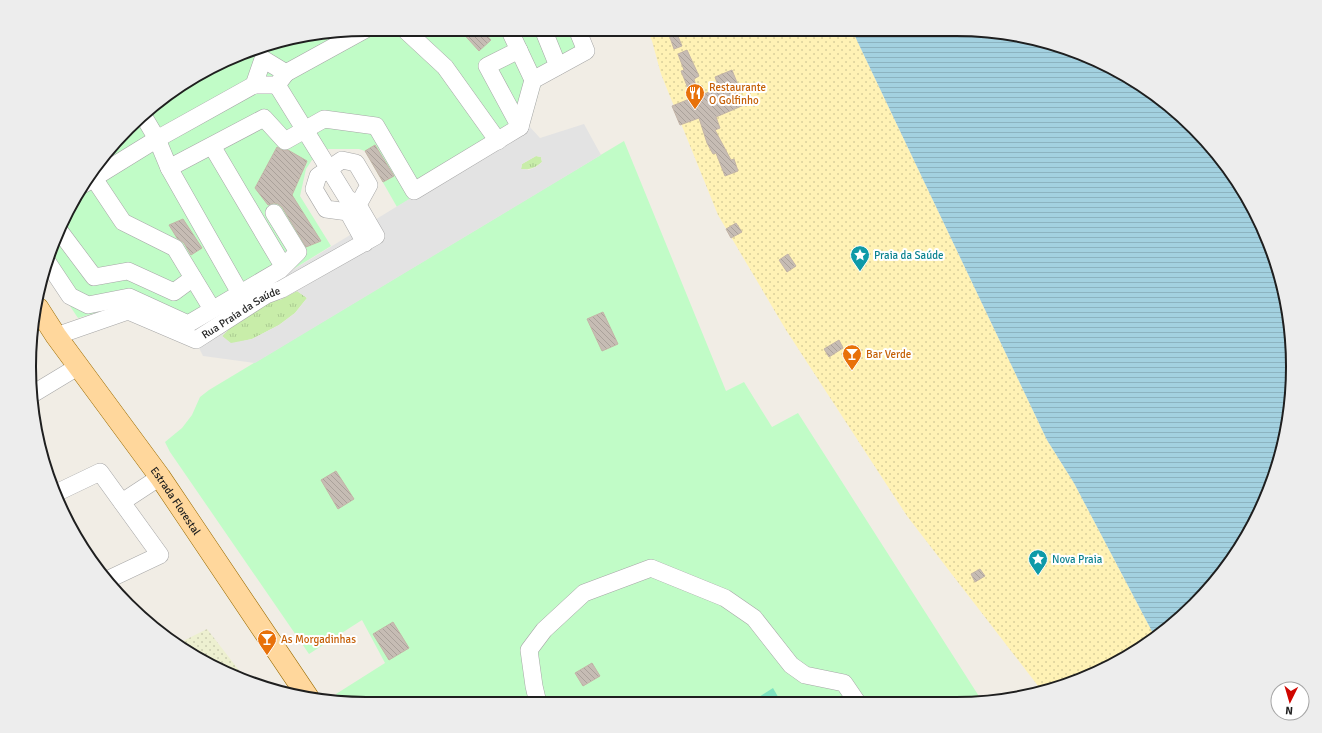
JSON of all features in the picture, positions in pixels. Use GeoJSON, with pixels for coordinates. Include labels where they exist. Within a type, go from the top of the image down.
{"type":"FeatureCollection","features":[{"type":"Feature","properties":{"kind":"main road","name":"Estrada Florestal"},"geometry":{"type":"LineString","coordinates":[[41,312],[56,336],[160,477],[304,691]]}},
{"type":"Feature","properties":{"kind":"street"},"geometry":{"type":"LineString","coordinates":[[412,36],[445,67],[498,140]]}},
{"type":"Feature","properties":{"kind":"street"},"geometry":{"type":"LineString","coordinates":[[169,168],[264,118],[285,141],[324,119],[376,126],[414,191],[520,127],[534,80],[513,36]]}},
{"type":"Feature","properties":{"kind":"street"},"geometry":{"type":"LineString","coordinates":[[546,36],[558,66]]}},
{"type":"Feature","properties":{"kind":"street"},"geometry":{"type":"LineString","coordinates":[[534,80],[586,51],[580,36]]}},
{"type":"Feature","properties":{"kind":"street"},"geometry":{"type":"LineString","coordinates":[[98,174],[254,85],[281,80],[353,37]]}},
{"type":"Feature","properties":{"kind":"street"},"geometry":{"type":"LineString","coordinates":[[519,50],[487,66],[520,127]]}},
{"type":"Feature","properties":{"kind":"street"},"geometry":{"type":"LineString","coordinates":[[263,53],[281,80],[305,130],[351,205]]}},
{"type":"Feature","properties":{"kind":"street"},"geometry":{"type":"LineString","coordinates":[[254,85],[260,54]]}},
{"type":"Feature","properties":{"kind":"street"},"geometry":{"type":"LineString","coordinates":[[146,121],[157,139],[169,168],[240,293]]}},
{"type":"Feature","properties":{"kind":"street"},"geometry":{"type":"LineString","coordinates":[[212,146],[283,266]]}},
{"type":"Feature","properties":{"kind":"street"},"geometry":{"type":"LineString","coordinates":[[342,160],[356,163],[369,185],[351,205],[326,208],[314,189],[318,176],[342,160]]}},
{"type":"Feature","properties":{"kind":"street"},"geometry":{"type":"LineString","coordinates":[[92,183],[122,222],[175,248],[212,309]]}},
{"type":"Feature","properties":{"kind":"street","name":"Rua Praia da Saúde"},"geometry":{"type":"LineString","coordinates":[[56,336],[128,311],[196,340],[266,295],[282,289],[370,240],[351,205]]}},
{"type":"Feature","properties":{"kind":"street"},"geometry":{"type":"LineString","coordinates":[[51,268],[70,296],[88,305],[129,297],[188,324],[280,270],[298,252],[274,213]]}},
{"type":"Feature","properties":{"kind":"street"},"geometry":{"type":"LineString","coordinates":[[63,236],[94,277],[128,271],[174,292],[193,278]]}},
{"type":"Feature","properties":{"kind":"street"},"geometry":{"type":"LineString","coordinates":[[37,391],[79,366]]}},
{"type":"Feature","properties":{"kind":"street"},"geometry":{"type":"LineString","coordinates":[[60,491],[100,472],[160,555],[112,577]]}},
{"type":"Feature","properties":{"kind":"street"},"geometry":{"type":"LineString","coordinates":[[122,502],[160,477]]}},
{"type":"Feature","properties":{"kind":"street"},"geometry":{"type":"LineString","coordinates":[[537,697],[529,650],[544,630],[584,593],[651,568],[724,598],[754,618],[791,665],[805,675],[844,683],[854,697]]}},
{"type":"Feature","properties":{"kind":"green space"},"geometry":{"type":"Polygon","coordinates":[[[366,36],[585,36],[592,52],[541,84],[529,126],[397,207],[365,151],[359,149],[328,149],[312,160],[306,169],[300,196],[331,246],[191,332],[130,303],[78,318],[49,275],[61,240],[70,220],[80,201],[104,165],[118,149],[165,104],[201,80],[240,61],[260,54],[302,42],[323,39],[366,36]]]}},
{"type":"Feature","properties":{"kind":"green space"},"geometry":{"type":"Polygon","coordinates":[[[624,141],[726,391],[744,382],[772,427],[798,413],[979,696],[366,697],[337,695],[336,694],[385,663],[362,620],[309,654],[170,452],[165,442],[182,428],[192,415],[200,397],[209,390],[624,141]]]}},
{"type":"Feature","properties":{"kind":"green space"},"geometry":{"type":"Polygon","coordinates":[[[536,156],[541,157],[542,162],[532,168],[521,169],[522,164],[536,156]]]}},
{"type":"Feature","properties":{"kind":"green space"},"geometry":{"type":"Polygon","coordinates":[[[297,291],[307,298],[295,313],[279,325],[252,339],[231,344],[222,336],[242,316],[271,300],[280,300],[297,291]]]}},
{"type":"Feature","properties":{"kind":"green space"},"geometry":{"type":"Polygon","coordinates":[[[207,629],[240,672],[201,653],[183,641],[207,629]]]}},
{"type":"Feature","properties":{"kind":"green space"},"geometry":{"type":"Polygon","coordinates":[[[773,688],[778,697],[759,697],[773,688]]]}},
{"type":"Feature","properties":{"kind":"sand","name":"Praia da Saúde"},"geometry":{"type":"Polygon","coordinates":[[[650,36],[855,36],[1047,440],[1074,483],[1152,632],[1121,653],[1102,663],[1082,672],[1039,687],[907,516],[786,330],[718,215],[661,74],[650,36]]]}},
{"type":"Feature","properties":{"kind":"shaded area"},"geometry":{"type":"Polygon","coordinates":[[[584,124],[601,155],[255,363],[203,356],[191,332],[529,126],[540,138],[584,124]],[[536,156],[522,164],[521,169],[529,170],[542,162],[541,157],[536,156]],[[297,291],[279,300],[271,300],[242,316],[222,336],[231,343],[252,339],[279,325],[295,313],[307,298],[297,291]]]}},
{"type":"Feature","properties":{"kind":"water"},"geometry":{"type":"Polygon","coordinates":[[[855,36],[956,36],[999,39],[1041,47],[1082,61],[1102,70],[1121,80],[1157,104],[1189,133],[1218,165],[1242,201],[1252,220],[1261,240],[1275,281],[1283,323],[1286,366],[1285,388],[1280,431],[1275,452],[1261,493],[1252,513],[1242,532],[1218,568],[1189,600],[1152,632],[1074,483],[1047,440],[855,36]]]}},
{"type":"Feature","properties":{"kind":"building"},"geometry":{"type":"Polygon","coordinates":[[[465,36],[487,36],[491,40],[479,51],[465,36]]]}},
{"type":"Feature","properties":{"kind":"building"},"geometry":{"type":"Polygon","coordinates":[[[669,36],[678,36],[682,46],[674,49],[669,36]]]}},
{"type":"Feature","properties":{"kind":"building"},"geometry":{"type":"Polygon","coordinates":[[[687,50],[699,76],[694,79],[699,96],[719,88],[715,77],[732,70],[738,85],[736,86],[744,105],[716,117],[720,128],[715,130],[731,160],[734,159],[738,171],[725,176],[716,153],[713,154],[707,143],[699,118],[680,125],[672,106],[692,98],[681,71],[684,70],[678,54],[687,50]]]}},
{"type":"Feature","properties":{"kind":"building"},"geometry":{"type":"Polygon","coordinates":[[[375,145],[394,176],[383,182],[365,151],[375,145]]]}},
{"type":"Feature","properties":{"kind":"building"},"geometry":{"type":"Polygon","coordinates":[[[277,147],[282,150],[288,150],[307,161],[292,195],[321,241],[306,247],[282,207],[274,203],[268,205],[255,188],[277,147]]]}},
{"type":"Feature","properties":{"kind":"building"},"geometry":{"type":"Polygon","coordinates":[[[183,219],[202,248],[191,255],[184,243],[177,238],[169,225],[183,219]]]}},
{"type":"Feature","properties":{"kind":"building"},"geometry":{"type":"Polygon","coordinates":[[[736,223],[742,232],[731,238],[726,229],[736,223]]]}},
{"type":"Feature","properties":{"kind":"building"},"geometry":{"type":"Polygon","coordinates":[[[788,254],[796,266],[787,272],[779,260],[788,254]]]}},
{"type":"Feature","properties":{"kind":"building"},"geometry":{"type":"Polygon","coordinates":[[[603,312],[618,344],[602,351],[587,319],[603,312]]]}},
{"type":"Feature","properties":{"kind":"building"},"geometry":{"type":"Polygon","coordinates":[[[839,340],[843,348],[829,357],[824,349],[839,340]]]}},
{"type":"Feature","properties":{"kind":"building"},"geometry":{"type":"Polygon","coordinates":[[[336,471],[354,499],[338,509],[321,480],[336,471]]]}},
{"type":"Feature","properties":{"kind":"building"},"geometry":{"type":"Polygon","coordinates":[[[980,569],[985,576],[975,582],[971,574],[980,569]]]}},
{"type":"Feature","properties":{"kind":"building"},"geometry":{"type":"Polygon","coordinates":[[[393,622],[409,648],[389,660],[373,634],[393,622]]]}},
{"type":"Feature","properties":{"kind":"building"},"geometry":{"type":"Polygon","coordinates":[[[592,663],[600,676],[583,686],[575,673],[592,663]]]}},
{"type":"Feature","properties":{"kind":"place","name":"Restaurante O Golfinho"},"geometry":{"type":"Point","coordinates":[695,110]}},
{"type":"Feature","properties":{"kind":"place","name":"Praia da Saúde"},"geometry":{"type":"Point","coordinates":[860,272]}},
{"type":"Feature","properties":{"kind":"place","name":"Bar Verde"},"geometry":{"type":"Point","coordinates":[852,371]}},
{"type":"Feature","properties":{"kind":"place","name":"Nova Praia"},"geometry":{"type":"Point","coordinates":[1038,576]}},
{"type":"Feature","properties":{"kind":"place","name":"As Morgadinhas"},"geometry":{"type":"Point","coordinates":[267,656]}}]}
